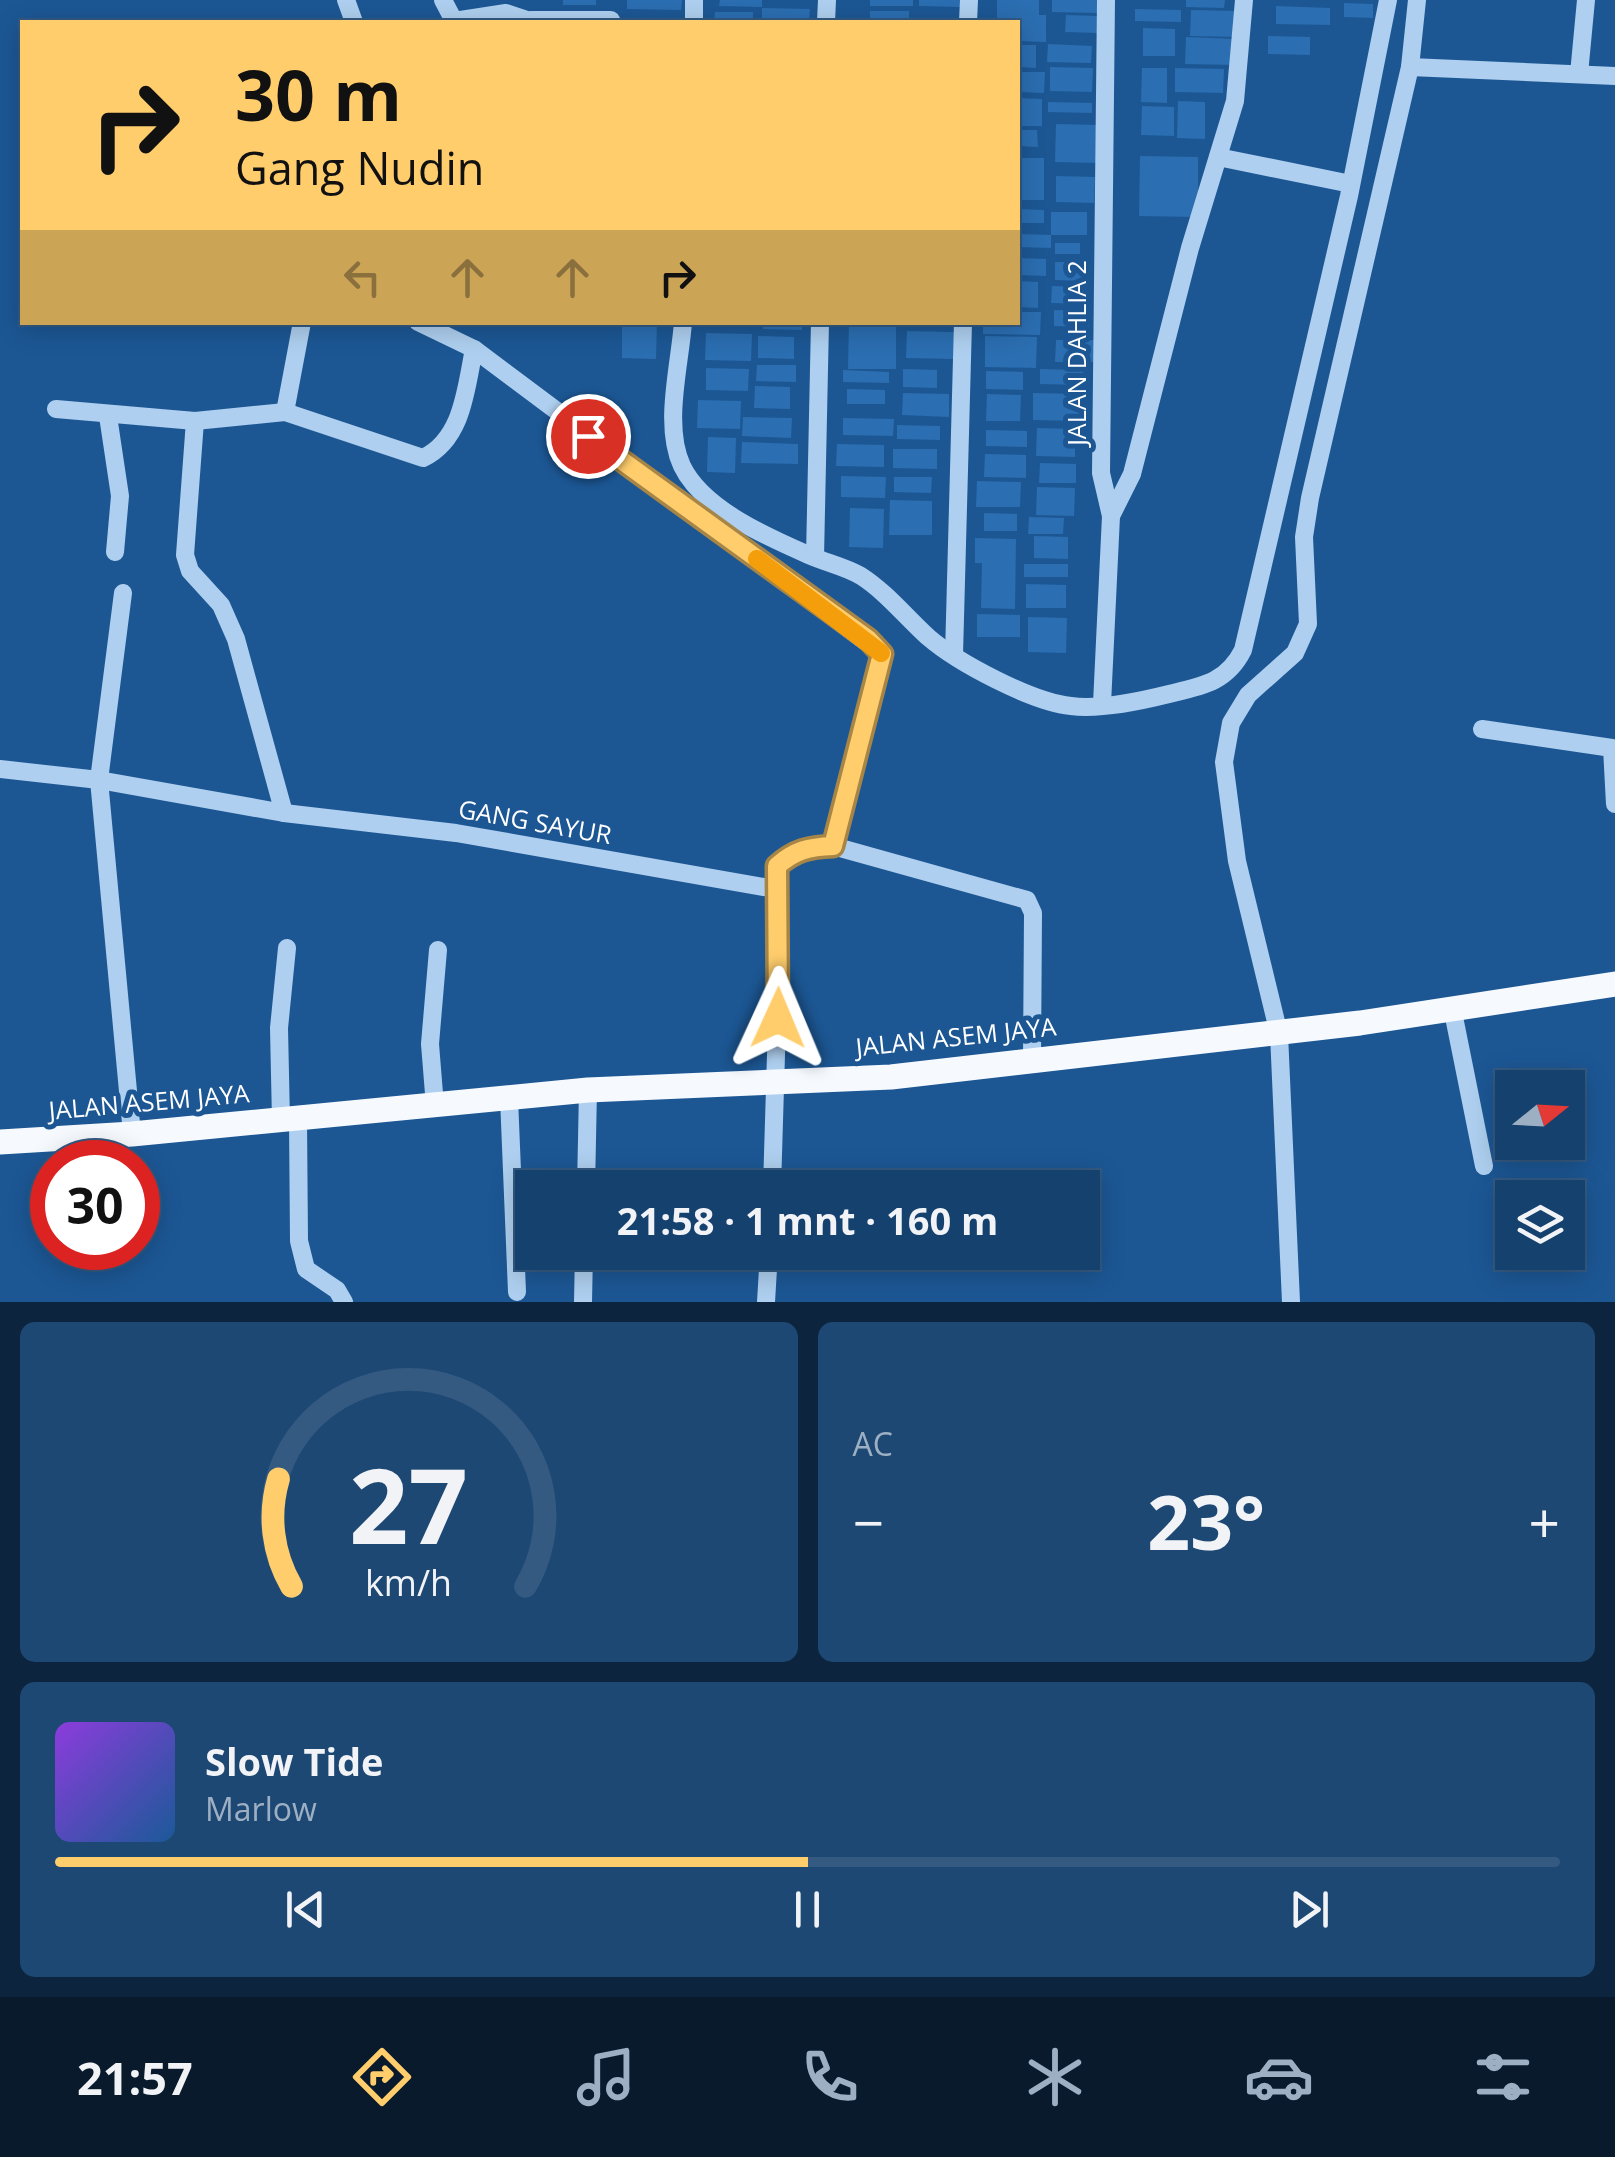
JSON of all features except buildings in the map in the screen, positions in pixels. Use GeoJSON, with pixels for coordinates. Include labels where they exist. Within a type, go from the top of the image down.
{"type":"FeatureCollection","features":[{"type":"Feature","properties":{"kind":"main road","name":"JALAN ASEM JAYA"},"geometry":{"type":"LineString","coordinates":[[0,1142],[132,1134],[588,1090],[891,1076],[1278,1034],[1615,984]]}},
{"type":"Feature","properties":{"kind":"street","name":"JALAN DAHLIA 2"},"geometry":{"type":"LineString","coordinates":[[1102,704],[1111,516],[1101,473],[1106,0]]}},
{"type":"Feature","properties":{"kind":"street"},"geometry":{"type":"LineString","coordinates":[[1111,516],[1132,474],[1235,102],[1244,0]]}},
{"type":"Feature","properties":{"kind":"street"},"geometry":{"type":"LineString","coordinates":[[684,325],[674,416],[682,465],[696,486],[719,505],[814,558],[858,574],[954,656],[1032,694],[1071,706],[1203,686],[1233,670],[1243,650],[1351,184],[1388,0]]}},
{"type":"Feature","properties":{"kind":"street"},"geometry":{"type":"LineString","coordinates":[[1292,1302],[1278,1034],[1236,861],[1224,762],[1231,723],[1248,695],[1295,653],[1308,624],[1304,536],[1320,444],[1410,67],[1417,0]]}},
{"type":"Feature","properties":{"kind":"street"},"geometry":{"type":"LineString","coordinates":[[1580,74],[1586,0]]}},
{"type":"Feature","properties":{"kind":"street"},"geometry":{"type":"LineString","coordinates":[[465,20],[506,13],[529,20]]}},
{"type":"Feature","properties":{"kind":"street"},"geometry":{"type":"LineString","coordinates":[[1410,67],[1615,76]]}},
{"type":"Feature","properties":{"kind":"street"},"geometry":{"type":"LineString","coordinates":[[1218,157],[1351,184]]}},
{"type":"Feature","properties":{"kind":"street"},"geometry":{"type":"LineString","coordinates":[[285,412],[301,325]]}},
{"type":"Feature","properties":{"kind":"street"},"geometry":{"type":"LineString","coordinates":[[424,325],[474,349],[882,654],[833,846]]}},
{"type":"Feature","properties":{"kind":"street"},"geometry":{"type":"LineString","coordinates":[[814,558],[820,325]]}},
{"type":"Feature","properties":{"kind":"street"},"geometry":{"type":"LineString","coordinates":[[954,656],[963,325]]}},
{"type":"Feature","properties":{"kind":"street"},"geometry":{"type":"LineString","coordinates":[[56,409],[195,421],[285,412],[423,458],[438,451],[462,413],[474,349]]}},
{"type":"Feature","properties":{"kind":"street"},"geometry":{"type":"LineString","coordinates":[[108,416],[120,496],[115,552]]}},
{"type":"Feature","properties":{"kind":"street"},"geometry":{"type":"LineString","coordinates":[[195,421],[185,556],[190,570],[221,605],[236,639],[284,813]]}},
{"type":"Feature","properties":{"kind":"street"},"geometry":{"type":"LineString","coordinates":[[124,593],[99,780],[110,940],[132,1134]]}},
{"type":"Feature","properties":{"kind":"street"},"geometry":{"type":"LineString","coordinates":[[1482,729],[1612,748],[1615,804]]}},
{"type":"Feature","properties":{"kind":"street","name":"GANG SAYUR"},"geometry":{"type":"LineString","coordinates":[[0,769],[99,780],[284,813],[456,833],[775,890]]}},
{"type":"Feature","properties":{"kind":"street"},"geometry":{"type":"LineString","coordinates":[[773,1170],[780,920],[775,890],[777,866],[791,854],[809,847],[833,846],[1027,900],[1032,914],[1032,1061]]}},
{"type":"Feature","properties":{"kind":"street"},"geometry":{"type":"LineString","coordinates":[[286,948],[279,1028],[300,1240],[306,1269],[338,1290],[344,1302]]}},
{"type":"Feature","properties":{"kind":"street"},"geometry":{"type":"LineString","coordinates":[[435,1106],[430,1028],[438,950]]}},
{"type":"Feature","properties":{"kind":"street"},"geometry":{"type":"LineString","coordinates":[[1452,1008],[1484,1166]]}},
{"type":"Feature","properties":{"kind":"street"},"geometry":{"type":"LineString","coordinates":[[586,1170],[588,1090]]}},
{"type":"Feature","properties":{"kind":"street"},"geometry":{"type":"LineString","coordinates":[[509,1098],[517,1292]]}},
{"type":"Feature","properties":{"kind":"street"},"geometry":{"type":"LineString","coordinates":[[583,1302],[584,1270]]}},
{"type":"Feature","properties":{"kind":"street"},"geometry":{"type":"LineString","coordinates":[[766,1302],[768,1270]]}},
{"type":"Feature","properties":{"kind":"slow traffic"},"geometry":{"type":"LineString","coordinates":[[757,559],[868,639],[881,653]]}},
{"type":"Feature","properties":{"kind":"route"},"geometry":{"type":"LineString","coordinates":[[588,436],[868,639],[882,654],[833,846],[809,847],[791,854],[777,866],[778,1018]]}}]}
